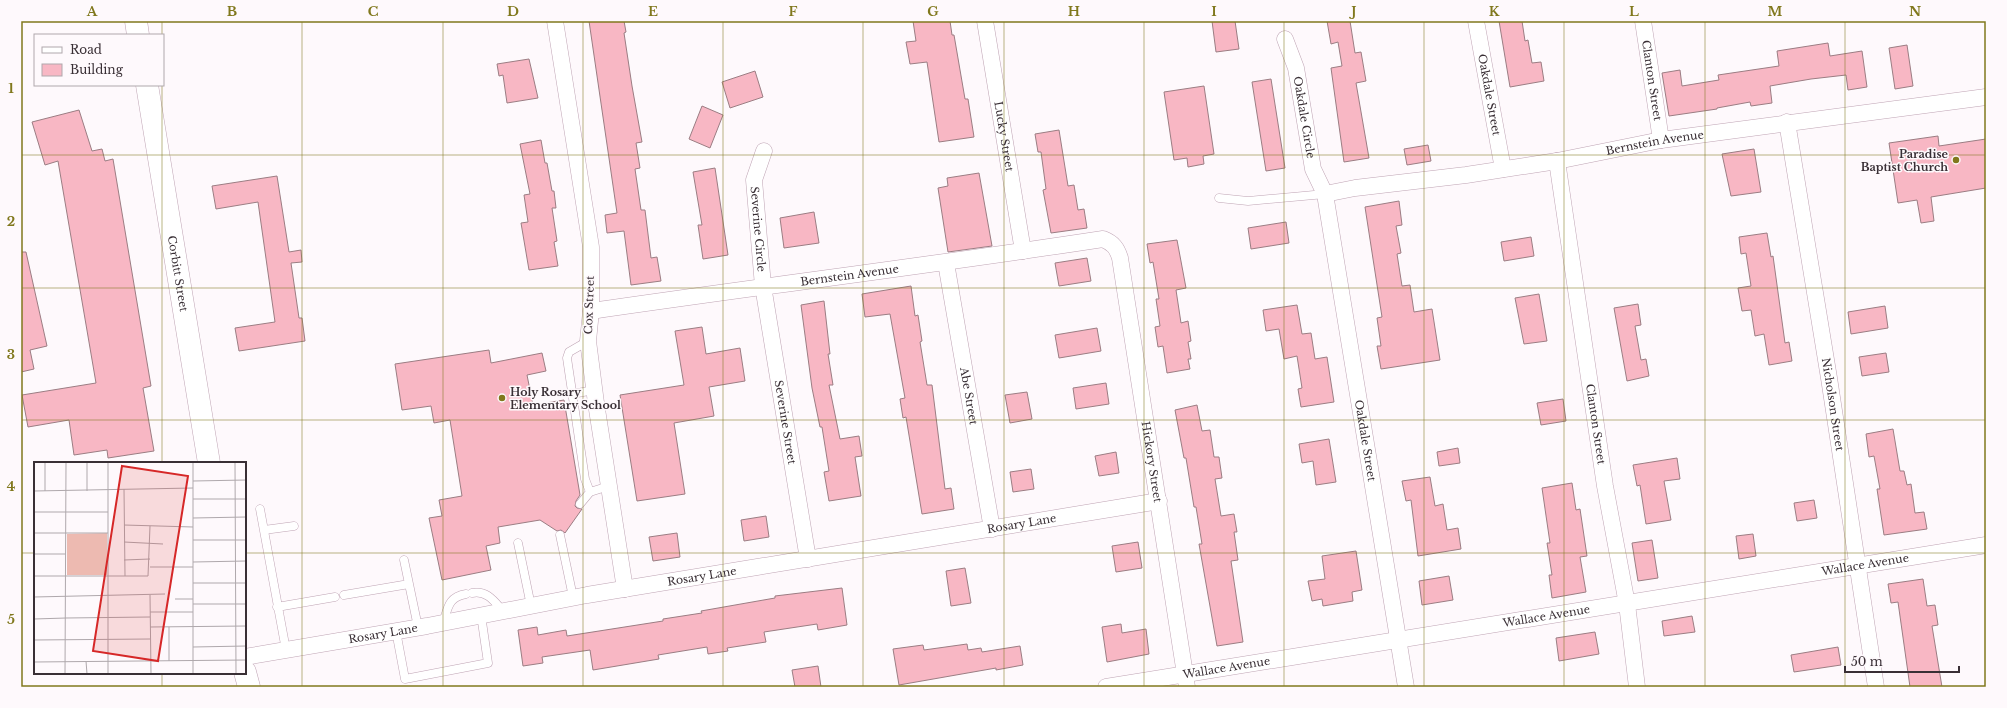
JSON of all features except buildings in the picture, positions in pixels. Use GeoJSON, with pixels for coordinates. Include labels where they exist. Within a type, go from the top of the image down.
{"type":"FeatureCollection","features":[{"type":"Feature","properties":{"kind":"street"},"geometry":{"type":"LineString","coordinates":[[136,21],[138,34]]}},
{"type":"Feature","properties":{"kind":"street","name":"Cox Street"},"geometry":{"type":"LineString","coordinates":[[555,21],[590,247],[591,311],[588,341],[594,390],[625,588]]}},
{"type":"Feature","properties":{"kind":"street","name":"Lucky Street"},"geometry":{"type":"LineString","coordinates":[[985,21],[1023,251]]}},
{"type":"Feature","properties":{"kind":"street","name":"Oakdale Street"},"geometry":{"type":"LineString","coordinates":[[1476,21],[1503,168]]}},
{"type":"Feature","properties":{"kind":"street","name":"Clanton Street"},"geometry":{"type":"LineString","coordinates":[[1643,21],[1661,140]]}},
{"type":"Feature","properties":{"kind":"street","name":"Oakdale Circle"},"geometry":{"type":"LineString","coordinates":[[1285,40],[1296,68],[1313,169],[1325,194]]}},
{"type":"Feature","properties":{"kind":"street","name":"Corbitt Street"},"geometry":{"type":"LineString","coordinates":[[147,86],[209,462]]}},
{"type":"Feature","properties":{"kind":"street","name":"Bernstein Avenue"},"geometry":{"type":"LineString","coordinates":[[1325,194],[1557,161],[1661,140],[1787,122],[1986,97]]}},
{"type":"Feature","properties":{"kind":"street","name":"Nicholson Street"},"geometry":{"type":"LineString","coordinates":[[1787,122],[1858,566],[1866,634],[1876,687]]}},
{"type":"Feature","properties":{"kind":"street","name":"Severine Circle"},"geometry":{"type":"LineString","coordinates":[[762,286],[754,180],[764,151]]}},
{"type":"Feature","properties":{"kind":"street","name":"Clanton Street"},"geometry":{"type":"LineString","coordinates":[[1557,161],[1605,486],[1627,604],[1636,687]]}},
{"type":"Feature","properties":{"kind":"street","name":"Oakdale Street"},"geometry":{"type":"LineString","coordinates":[[1325,194],[1406,687]]}},
{"type":"Feature","properties":{"kind":"street","name":"Bernstein Avenue"},"geometry":{"type":"LineString","coordinates":[[591,311],[762,286],[946,263],[1103,239],[1109,241]]}},
{"type":"Feature","properties":{"kind":"street","name":"Hickory Street"},"geometry":{"type":"LineString","coordinates":[[1109,241],[1118,249],[1120,258],[1186,681]]}},
{"type":"Feature","properties":{"kind":"street","name":"Abe Street"},"geometry":{"type":"LineString","coordinates":[[946,263],[992,529]]}},
{"type":"Feature","properties":{"kind":"street","name":"Severine Street"},"geometry":{"type":"LineString","coordinates":[[762,286],[808,559]]}},
{"type":"Feature","properties":{"kind":"street","name":"Rosary Lane"},"geometry":{"type":"LineString","coordinates":[[246,657],[443,623],[625,588],[1159,501]]}},
{"type":"Feature","properties":{"kind":"street","name":"Wallace Avenue"},"geometry":{"type":"LineString","coordinates":[[1106,687],[1186,681],[1399,641],[1986,545]]}},
{"type":"Feature","properties":{"kind":"street"},"geometry":{"type":"LineString","coordinates":[[246,674],[249,687]]}},
{"type":"Feature","properties":{"kind":"lane"},"geometry":{"type":"LineString","coordinates":[[1219,198],[1248,201],[1325,194]]}},
{"type":"Feature","properties":{"kind":"lane"},"geometry":{"type":"LineString","coordinates":[[588,341],[569,352],[567,358],[585,479],[590,492]]}},
{"type":"Feature","properties":{"kind":"lane"},"geometry":{"type":"LineString","coordinates":[[572,394],[594,390]]}},
{"type":"Feature","properties":{"kind":"lane"},"geometry":{"type":"LineString","coordinates":[[580,504],[590,492],[609,486]]}},
{"type":"Feature","properties":{"kind":"lane"},"geometry":{"type":"LineString","coordinates":[[260,509],[286,650]]}},
{"type":"Feature","properties":{"kind":"lane"},"geometry":{"type":"LineString","coordinates":[[264,530],[294,526]]}},
{"type":"Feature","properties":{"kind":"lane"},"geometry":{"type":"LineString","coordinates":[[560,535],[573,597]]}},
{"type":"Feature","properties":{"kind":"lane"},"geometry":{"type":"LineString","coordinates":[[518,543],[531,606]]}},
{"type":"Feature","properties":{"kind":"lane"},"geometry":{"type":"LineString","coordinates":[[404,560],[418,627]]}},
{"type":"Feature","properties":{"kind":"lane"},"geometry":{"type":"LineString","coordinates":[[344,595],[409,584]]}},
{"type":"Feature","properties":{"kind":"lane"},"geometry":{"type":"LineString","coordinates":[[443,623],[448,606],[453,598],[469,593],[478,592],[487,594],[503,611]]}},
{"type":"Feature","properties":{"kind":"lane"},"geometry":{"type":"LineString","coordinates":[[277,607],[335,597]]}},
{"type":"Feature","properties":{"kind":"lane"},"geometry":{"type":"LineString","coordinates":[[396,631],[405,679],[488,663],[481,616]]}},
{"type":"Feature","properties":{"kind":"place","name":"Paradise Baptist Church"},"geometry":{"type":"Point","coordinates":[1956,160]}},
{"type":"Feature","properties":{"kind":"place","name":"Holy Rosary Elementary School"},"geometry":{"type":"Point","coordinates":[502,398]}}]}
